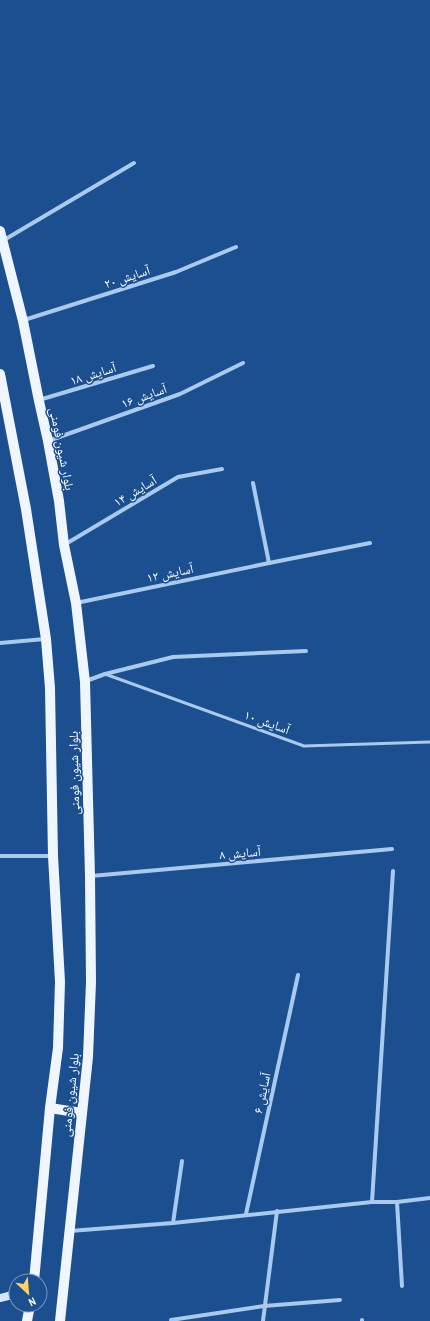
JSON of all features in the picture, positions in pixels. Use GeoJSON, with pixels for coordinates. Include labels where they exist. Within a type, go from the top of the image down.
{"type":"FeatureCollection","features":[{"type":"Feature","properties":{"kind":"main road","name":"بلوار شیون فومنی"},"geometry":{"type":"LineString","coordinates":[[2,236],[23,320],[48,441],[64,545],[76,603],[85,682],[91,982],[88,1057],[60,1321]]}},
{"type":"Feature","properties":{"kind":"main road","name":"بلوار شیون فومنی"},"geometry":{"type":"LineString","coordinates":[[0,374],[26,509],[46,639],[50,688],[53,856],[60,982],[58,1048],[50,1108],[35,1273]]}},
{"type":"Feature","properties":{"kind":"main road"},"geometry":{"type":"LineString","coordinates":[[50,1108],[82,1113]]}},
{"type":"Feature","properties":{"kind":"street"},"geometry":{"type":"LineString","coordinates":[[2,236],[134,163]]}},
{"type":"Feature","properties":{"kind":"street","name":"آسایش ۲۰"},"geometry":{"type":"LineString","coordinates":[[23,320],[176,272],[236,247]]}},
{"type":"Feature","properties":{"kind":"street","name":"آسایش ۱۶"},"geometry":{"type":"LineString","coordinates":[[48,441],[180,394],[243,363]]}},
{"type":"Feature","properties":{"kind":"street","name":"آسایش ۱۸"},"geometry":{"type":"LineString","coordinates":[[39,401],[154,366]]}},
{"type":"Feature","properties":{"kind":"street","name":"آسایش ۱۴"},"geometry":{"type":"LineString","coordinates":[[64,545],[178,477],[222,469]]}},
{"type":"Feature","properties":{"kind":"street"},"geometry":{"type":"LineString","coordinates":[[253,483],[269,563]]}},
{"type":"Feature","properties":{"kind":"street","name":"آسایش ۱۲"},"geometry":{"type":"LineString","coordinates":[[76,603],[370,543]]}},
{"type":"Feature","properties":{"kind":"street"},"geometry":{"type":"LineString","coordinates":[[0,643],[46,639]]}},
{"type":"Feature","properties":{"kind":"street"},"geometry":{"type":"LineString","coordinates":[[85,682],[105,674],[173,657],[306,651]]}},
{"type":"Feature","properties":{"kind":"street","name":"آسایش ۸"},"geometry":{"type":"LineString","coordinates":[[90,876],[392,850]]}},
{"type":"Feature","properties":{"kind":"street"},"geometry":{"type":"LineString","coordinates":[[0,856],[53,856]]}},
{"type":"Feature","properties":{"kind":"street"},"geometry":{"type":"LineString","coordinates":[[372,1202],[393,870]]}},
{"type":"Feature","properties":{"kind":"street","name":"آسایش ۶"},"geometry":{"type":"LineString","coordinates":[[246,1214],[298,975]]}},
{"type":"Feature","properties":{"kind":"street"},"geometry":{"type":"LineString","coordinates":[[173,1223],[182,1161]]}},
{"type":"Feature","properties":{"kind":"street"},"geometry":{"type":"LineString","coordinates":[[69,1231],[173,1223],[246,1214],[430,1198]]}},
{"type":"Feature","properties":{"kind":"street"},"geometry":{"type":"LineString","coordinates":[[397,1202],[402,1286]]}},
{"type":"Feature","properties":{"kind":"street"},"geometry":{"type":"LineString","coordinates":[[263,1321],[277,1211]]}},
{"type":"Feature","properties":{"kind":"street"},"geometry":{"type":"LineString","coordinates":[[171,1320],[264,1306],[340,1300]]}},
{"type":"Feature","properties":{"kind":"lane","name":"آسایش ‍۱۰"},"geometry":{"type":"LineString","coordinates":[[105,674],[304,746],[430,742]]}}]}
